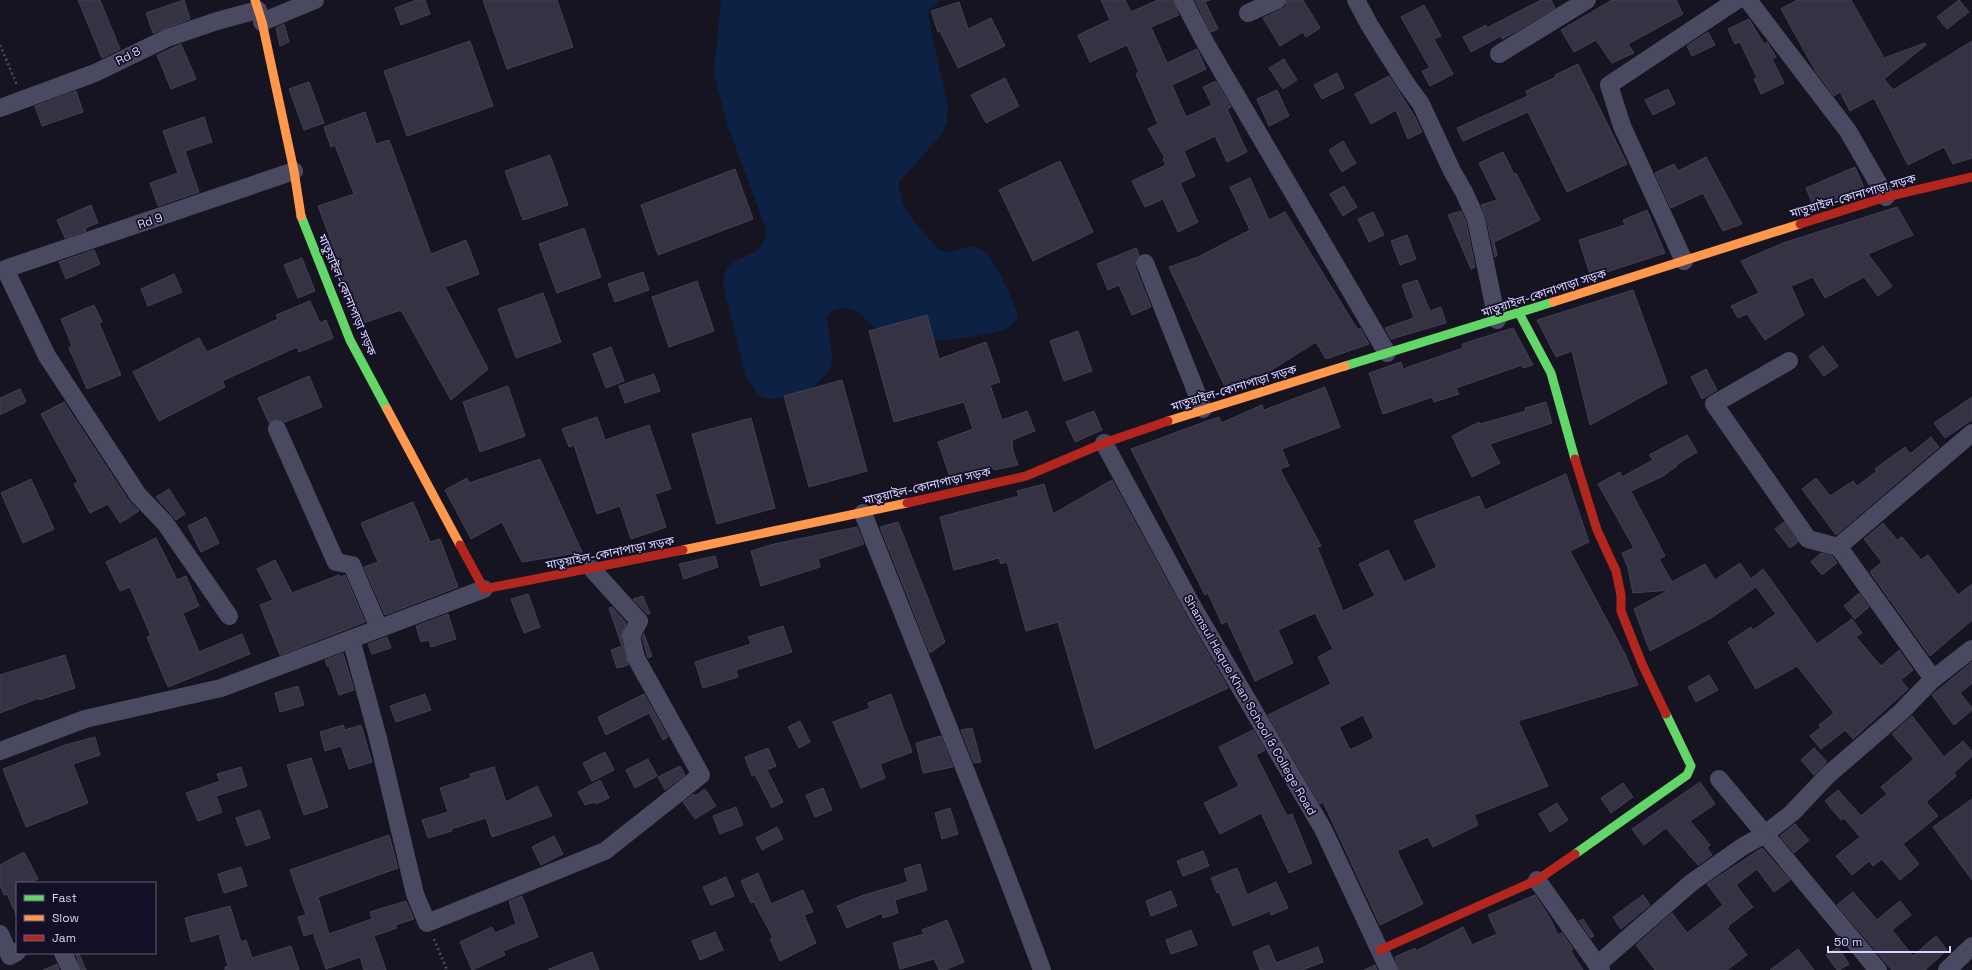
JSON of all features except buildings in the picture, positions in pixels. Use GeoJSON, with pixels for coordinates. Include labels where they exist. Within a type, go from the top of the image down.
{"type":"FeatureCollection","features":[{"type":"Feature","properties":{"kind":"main road","name":"মাতুয়াইল-কোনাপাড়া সড়ক"},"geometry":{"type":"LineString","coordinates":[[258,11],[294,171],[302,221],[350,340],[484,589],[592,569],[864,513],[1026,476],[1104,443],[1203,408],[1497,320],[1886,197],[1972,177]]}},
{"type":"Feature","properties":{"kind":"main road"},"geometry":{"type":"LineString","coordinates":[[1380,950],[1537,880],[1687,775],[1691,766],[1642,664],[1621,611],[1621,595],[1616,571],[1597,530],[1580,477],[1551,373],[1519,313]]}},
{"type":"Feature","properties":{"kind":"street","name":"Rd 8"},"geometry":{"type":"LineString","coordinates":[[0,108],[23,98],[95,73],[168,38],[217,21],[258,11],[316,0]]}},
{"type":"Feature","properties":{"kind":"street"},"geometry":{"type":"LineString","coordinates":[[1183,0],[1206,44],[1387,353]]}},
{"type":"Feature","properties":{"kind":"street"},"geometry":{"type":"LineString","coordinates":[[1248,13],[1276,0]]}},
{"type":"Feature","properties":{"kind":"street"},"geometry":{"type":"LineString","coordinates":[[1356,0],[1397,70],[1421,104],[1476,219],[1497,320]]}},
{"type":"Feature","properties":{"kind":"street"},"geometry":{"type":"LineString","coordinates":[[1499,54],[1587,0]]}},
{"type":"Feature","properties":{"kind":"street"},"geometry":{"type":"LineString","coordinates":[[1684,261],[1622,126],[1608,85],[1737,0]]}},
{"type":"Feature","properties":{"kind":"street"},"geometry":{"type":"LineString","coordinates":[[1748,0],[1848,131],[1886,197]]}},
{"type":"Feature","properties":{"kind":"street","name":"Rd 9"},"geometry":{"type":"LineString","coordinates":[[2,267],[294,171]]}},
{"type":"Feature","properties":{"kind":"street"},"geometry":{"type":"LineString","coordinates":[[1146,263],[1203,408]]}},
{"type":"Feature","properties":{"kind":"street"},"geometry":{"type":"LineString","coordinates":[[2,267],[46,356],[138,496],[164,523],[229,616]]}},
{"type":"Feature","properties":{"kind":"street"},"geometry":{"type":"LineString","coordinates":[[1789,361],[1714,404],[1808,538],[1838,547],[1933,679]]}},
{"type":"Feature","properties":{"kind":"street"},"geometry":{"type":"LineString","coordinates":[[277,430],[336,562],[352,566],[380,628]]}},
{"type":"Feature","properties":{"kind":"street"},"geometry":{"type":"LineString","coordinates":[[1838,547],[1972,433]]}},
{"type":"Feature","properties":{"kind":"street","name":"Shamsul Haque Khan School & College Road"},"geometry":{"type":"LineString","coordinates":[[1104,443],[1194,609],[1324,830],[1389,970]]}},
{"type":"Feature","properties":{"kind":"street"},"geometry":{"type":"LineString","coordinates":[[864,513],[962,766],[1005,869],[1042,970]]}},
{"type":"Feature","properties":{"kind":"street"},"geometry":{"type":"LineString","coordinates":[[351,639],[378,738],[415,894],[427,923],[605,851],[701,775],[636,658],[631,636],[639,621],[592,569]]}},
{"type":"Feature","properties":{"kind":"street"},"geometry":{"type":"LineString","coordinates":[[0,751],[85,719],[221,688],[484,589]]}},
{"type":"Feature","properties":{"kind":"street"},"geometry":{"type":"LineString","coordinates":[[1537,880],[1599,968],[1691,883],[1742,847],[1765,834],[1792,813],[1828,774],[1902,712],[1933,679],[1972,649]]}},
{"type":"Feature","properties":{"kind":"street"},"geometry":{"type":"LineString","coordinates":[[1719,779],[1878,970]]}},
{"type":"Feature","properties":{"kind":"street"},"geometry":{"type":"LineString","coordinates":[[0,934],[10,956],[16,953]]}},
{"type":"Feature","properties":{"kind":"street"},"geometry":{"type":"LineString","coordinates":[[1946,970],[1972,946]]}},
{"type":"Feature","properties":{"kind":"street"},"geometry":{"type":"LineString","coordinates":[[64,954],[71,970]]}},
{"type":"Feature","properties":{"kind":"path"},"geometry":{"type":"LineString","coordinates":[[0,45],[23,98]]}},
{"type":"Feature","properties":{"kind":"path"},"geometry":{"type":"LineString","coordinates":[[427,923],[447,970]]}},
{"type":"Feature","properties":{"kind":"water"},"geometry":{"type":"Polygon","coordinates":[[[721,0],[942,0],[931,8],[928,15],[948,107],[947,123],[941,135],[899,182],[900,192],[907,210],[913,219],[939,250],[949,252],[972,247],[979,249],[986,254],[999,272],[1016,310],[1018,319],[1006,329],[985,335],[942,340],[906,341],[880,331],[853,310],[848,308],[839,308],[831,312],[827,317],[832,357],[831,366],[824,377],[812,388],[797,396],[768,399],[759,395],[746,378],[723,283],[726,272],[731,264],[760,248],[765,240],[766,229],[728,127],[714,73],[721,0]]]}},
{"type":"Feature","properties":{"kind":"traffic: fast"},"geometry":{"type":"LineString","coordinates":[[301,216],[350,340],[387,409]]}},
{"type":"Feature","properties":{"kind":"traffic: fast"},"geometry":{"type":"LineString","coordinates":[[1345,366],[1553,302]]}},
{"type":"Feature","properties":{"kind":"traffic: fast"},"geometry":{"type":"LineString","coordinates":[[1519,313],[1551,373],[1575,459]]}},
{"type":"Feature","properties":{"kind":"traffic: fast"},"geometry":{"type":"LineString","coordinates":[[1575,854],[1687,775],[1691,766],[1666,714]]}},
{"type":"Feature","properties":{"kind":"traffic: slow"},"geometry":{"type":"LineString","coordinates":[[255,0],[262,22],[294,171],[301,216]]}},
{"type":"Feature","properties":{"kind":"traffic: slow"},"geometry":{"type":"LineString","coordinates":[[1553,302],[1800,224]]}},
{"type":"Feature","properties":{"kind":"traffic: slow"},"geometry":{"type":"LineString","coordinates":[[1168,421],[1345,366]]}},
{"type":"Feature","properties":{"kind":"traffic: slow"},"geometry":{"type":"LineString","coordinates":[[387,409],[460,545]]}},
{"type":"Feature","properties":{"kind":"traffic: slow"},"geometry":{"type":"LineString","coordinates":[[683,550],[907,503]]}},
{"type":"Feature","properties":{"kind":"traffic: jam"},"geometry":{"type":"LineString","coordinates":[[1800,224],[1886,197],[1972,177]]}},
{"type":"Feature","properties":{"kind":"traffic: jam"},"geometry":{"type":"LineString","coordinates":[[907,503],[1026,476],[1104,443],[1168,421]]}},
{"type":"Feature","properties":{"kind":"traffic: jam"},"geometry":{"type":"LineString","coordinates":[[1575,459],[1597,530],[1616,571],[1621,595],[1621,611],[1642,664],[1666,714]]}},
{"type":"Feature","properties":{"kind":"traffic: jam"},"geometry":{"type":"LineString","coordinates":[[460,545],[484,589],[683,550]]}},
{"type":"Feature","properties":{"kind":"traffic: jam"},"geometry":{"type":"LineString","coordinates":[[1380,950],[1537,880],[1575,854]]}}]}
